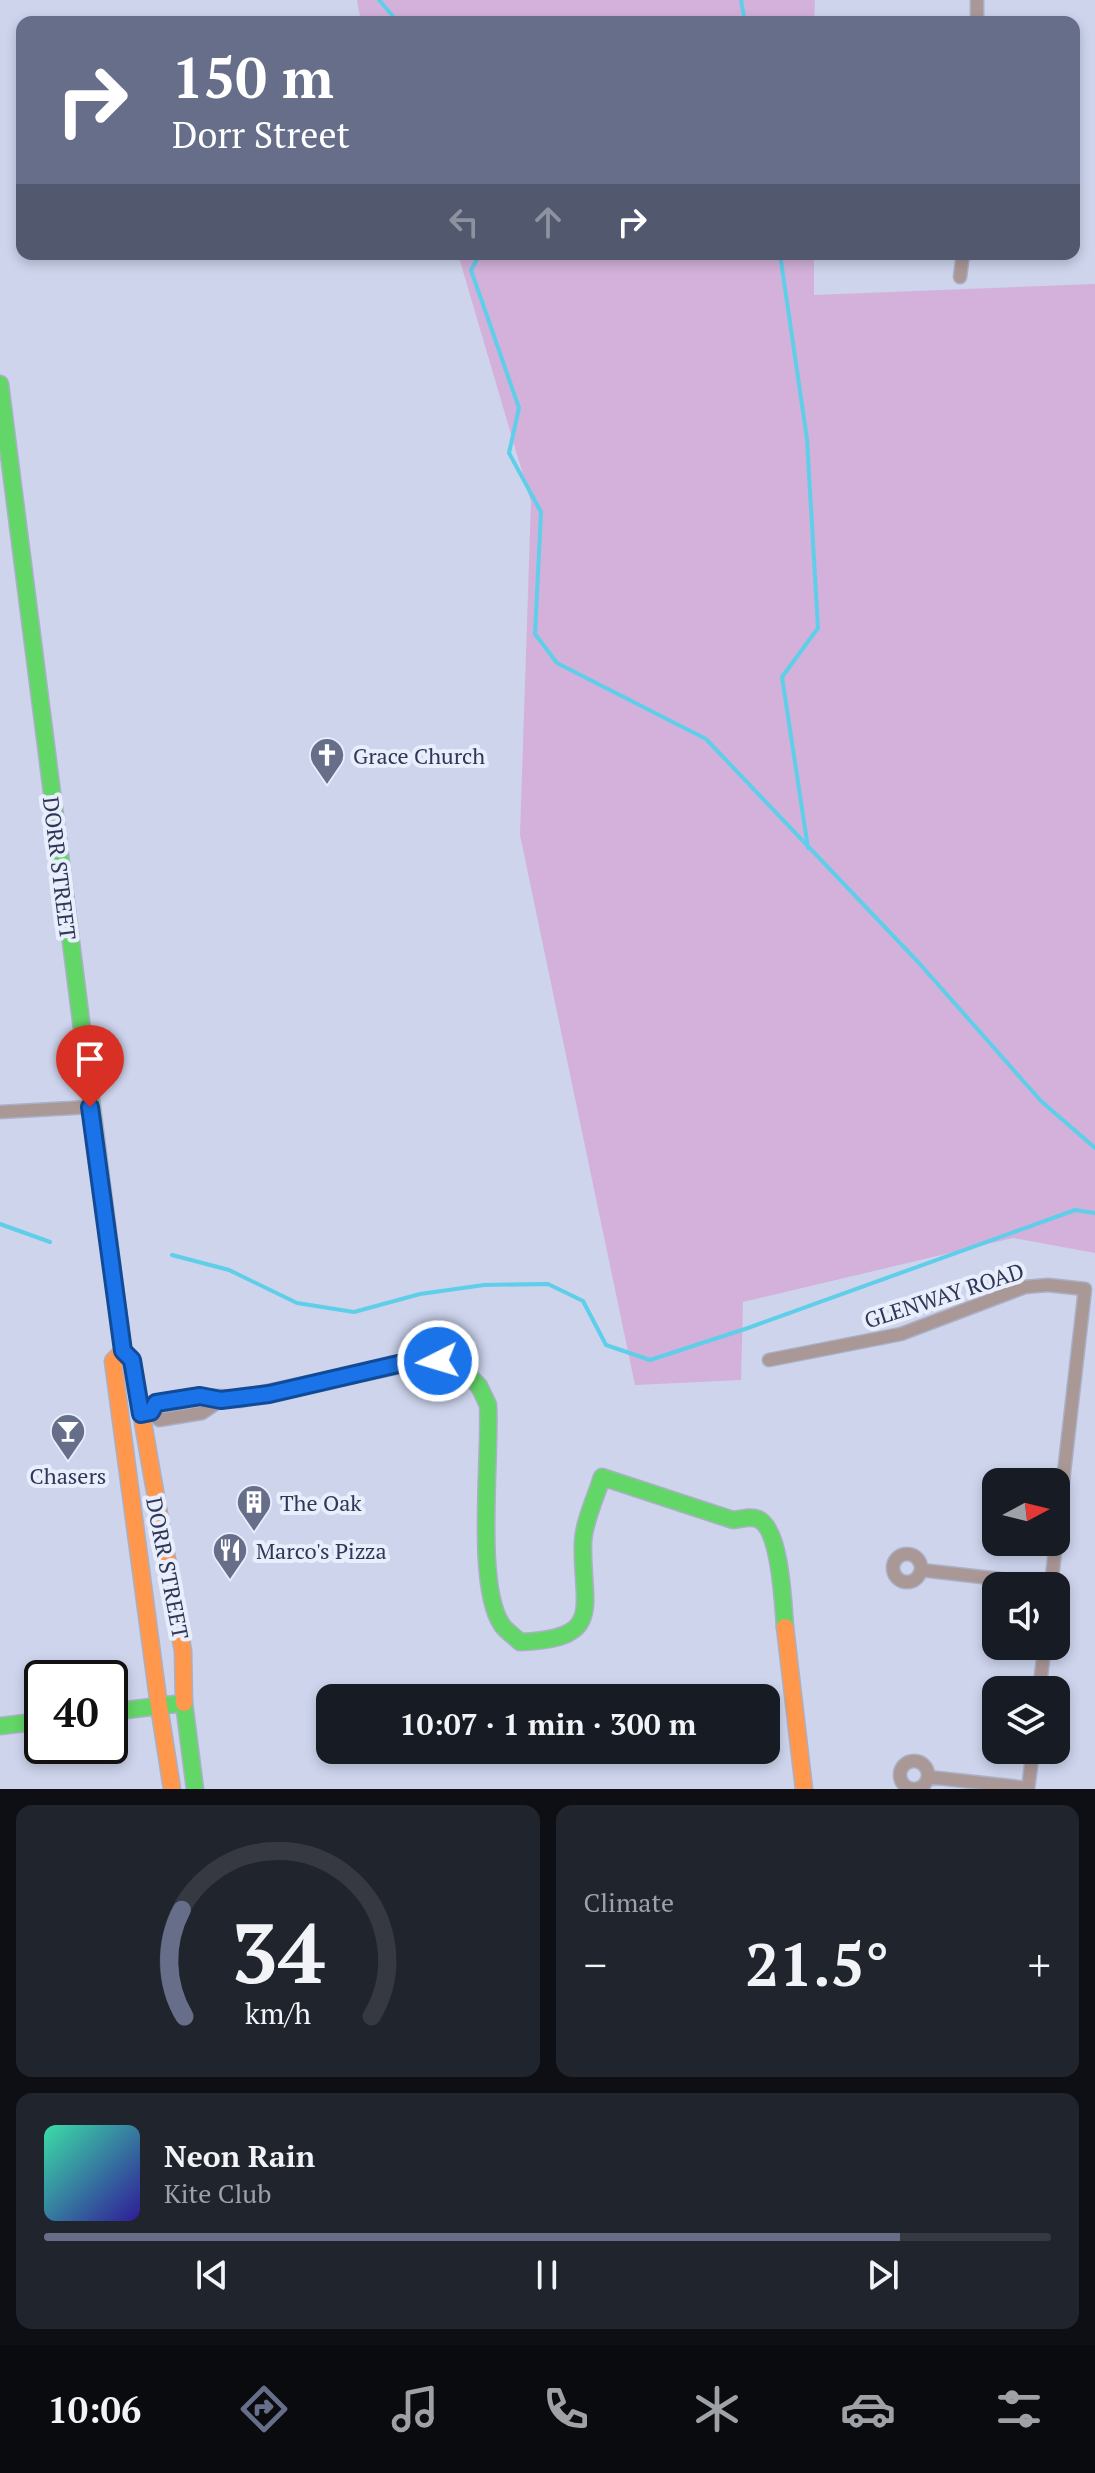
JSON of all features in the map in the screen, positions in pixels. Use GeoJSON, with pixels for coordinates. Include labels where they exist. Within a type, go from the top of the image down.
{"type":"FeatureCollection","features":[{"type":"Feature","properties":{"kind":"main road","name":"DORR STREET"},"geometry":{"type":"LineString","coordinates":[[0,384],[123,1351],[132,1360],[146,1413],[183,1651],[184,1703],[195,1789]]}},
{"type":"Feature","properties":{"kind":"main road","name":"DORR STREET"},"geometry":{"type":"LineString","coordinates":[[123,1351],[113,1361],[172,1789]]}},
{"type":"Feature","properties":{"kind":"main road"},"geometry":{"type":"LineString","coordinates":[[146,1413],[156,1403],[200,1396],[221,1400],[295,1388],[411,1361],[438,1361],[462,1370],[473,1379],[487,1400],[490,1424],[486,1526],[494,1613],[504,1631],[527,1645],[565,1635],[583,1623],[586,1614],[583,1539],[602,1477],[733,1520],[759,1520],[770,1533],[778,1562],[804,1789]]}},
{"type":"Feature","properties":{"kind":"main road"},"geometry":{"type":"LineString","coordinates":[[128,1710],[184,1703]]}},
{"type":"Feature","properties":{"kind":"main road"},"geometry":{"type":"LineString","coordinates":[[0,1726],[24,1723]]}},
{"type":"Feature","properties":{"kind":"street"},"geometry":{"type":"LineString","coordinates":[[960,277],[962,260]]}},
{"type":"Feature","properties":{"kind":"street"},"geometry":{"type":"LineString","coordinates":[[0,1112],[90,1107]]}},
{"type":"Feature","properties":{"kind":"street","name":"GLENWAY ROAD"},"geometry":{"type":"LineString","coordinates":[[769,1360],[901,1334],[1025,1287],[1048,1285],[1085,1289],[1053,1572]]}},
{"type":"Feature","properties":{"kind":"street"},"geometry":{"type":"LineString","coordinates":[[921,1570],[982,1577]]}},
{"type":"Feature","properties":{"kind":"street"},"geometry":{"type":"LineString","coordinates":[[928,1777],[1028,1789],[1031,1764]]}},
{"type":"Feature","properties":{"kind":"shaded area"},"geometry":{"type":"Polygon","coordinates":[[[357,0],[815,0],[814,16],[360,16],[357,0]]]}},
{"type":"Feature","properties":{"kind":"shaded area"},"geometry":{"type":"Polygon","coordinates":[[[460,260],[814,260],[814,295],[1095,284],[1095,1253],[1013,1238],[743,1302],[741,1380],[635,1385],[520,835],[531,502],[460,260]]]}},
{"type":"Feature","properties":{"kind":"waterway"},"geometry":{"type":"LineString","coordinates":[[379,0],[393,16]]}},
{"type":"Feature","properties":{"kind":"waterway"},"geometry":{"type":"LineString","coordinates":[[741,0],[744,16]]}},
{"type":"Feature","properties":{"kind":"waterway"},"geometry":{"type":"LineString","coordinates":[[477,260],[471,270],[519,408],[509,453],[541,512],[535,634],[557,663],[706,739],[919,963],[1041,1101],[1095,1148]]}},
{"type":"Feature","properties":{"kind":"waterway"},"geometry":{"type":"LineString","coordinates":[[781,260],[807,439],[818,628],[782,677],[808,848]]}},
{"type":"Feature","properties":{"kind":"waterway"},"geometry":{"type":"LineString","coordinates":[[172,1255],[229,1270],[297,1303],[354,1312],[420,1294],[484,1285],[548,1284],[583,1301],[606,1345],[650,1360],[748,1328],[1075,1210],[1095,1213]]}},
{"type":"Feature","properties":{"kind":"waterway"},"geometry":{"type":"LineString","coordinates":[[0,1224],[50,1242]]}},
{"type":"Feature","properties":{"kind":"traffic: fast"},"geometry":{"type":"LineString","coordinates":[[0,384],[123,1351],[128,1356]]}},
{"type":"Feature","properties":{"kind":"traffic: fast"},"geometry":{"type":"LineString","coordinates":[[151,1412],[156,1403],[193,1397],[240,1399],[423,1360],[444,1363],[464,1371],[479,1386],[488,1405],[486,1552],[489,1581],[502,1625],[520,1642],[548,1639],[566,1634],[578,1626],[585,1601],[584,1534],[602,1477],[733,1520],[758,1519],[766,1526],[776,1552],[785,1627]]}},
{"type":"Feature","properties":{"kind":"traffic: fast"},"geometry":{"type":"LineString","coordinates":[[128,1710],[184,1703],[195,1789]]}},
{"type":"Feature","properties":{"kind":"traffic: fast"},"geometry":{"type":"LineString","coordinates":[[0,1726],[24,1723]]}},
{"type":"Feature","properties":{"kind":"traffic: slow"},"geometry":{"type":"LineString","coordinates":[[123,1351],[113,1361],[159,1706]]}},
{"type":"Feature","properties":{"kind":"traffic: slow"},"geometry":{"type":"LineString","coordinates":[[128,1356],[132,1360],[183,1651],[184,1703]]}},
{"type":"Feature","properties":{"kind":"traffic: slow"},"geometry":{"type":"LineString","coordinates":[[785,1627],[804,1789]]}},
{"type":"Feature","properties":{"kind":"traffic: slow"},"geometry":{"type":"LineString","coordinates":[[159,1706],[172,1789]]}},
{"type":"Feature","properties":{"kind":"place","name":"Grace Church"},"geometry":{"type":"Point","coordinates":[327,786]}},
{"type":"Feature","properties":{"kind":"place","name":"Chasers"},"geometry":{"type":"Point","coordinates":[68,1462]}},
{"type":"Feature","properties":{"kind":"place","name":"The Oak"},"geometry":{"type":"Point","coordinates":[254,1533]}},
{"type":"Feature","properties":{"kind":"place","name":"Marco's Pizza"},"geometry":{"type":"Point","coordinates":[230,1581]}},
{"type":"Feature","properties":{"kind":"route"},"geometry":{"type":"LineString","coordinates":[[90,1107],[123,1351],[132,1360],[141,1414],[151,1412],[156,1403],[200,1396],[221,1400],[269,1394],[411,1361],[438,1361]]}}]}
